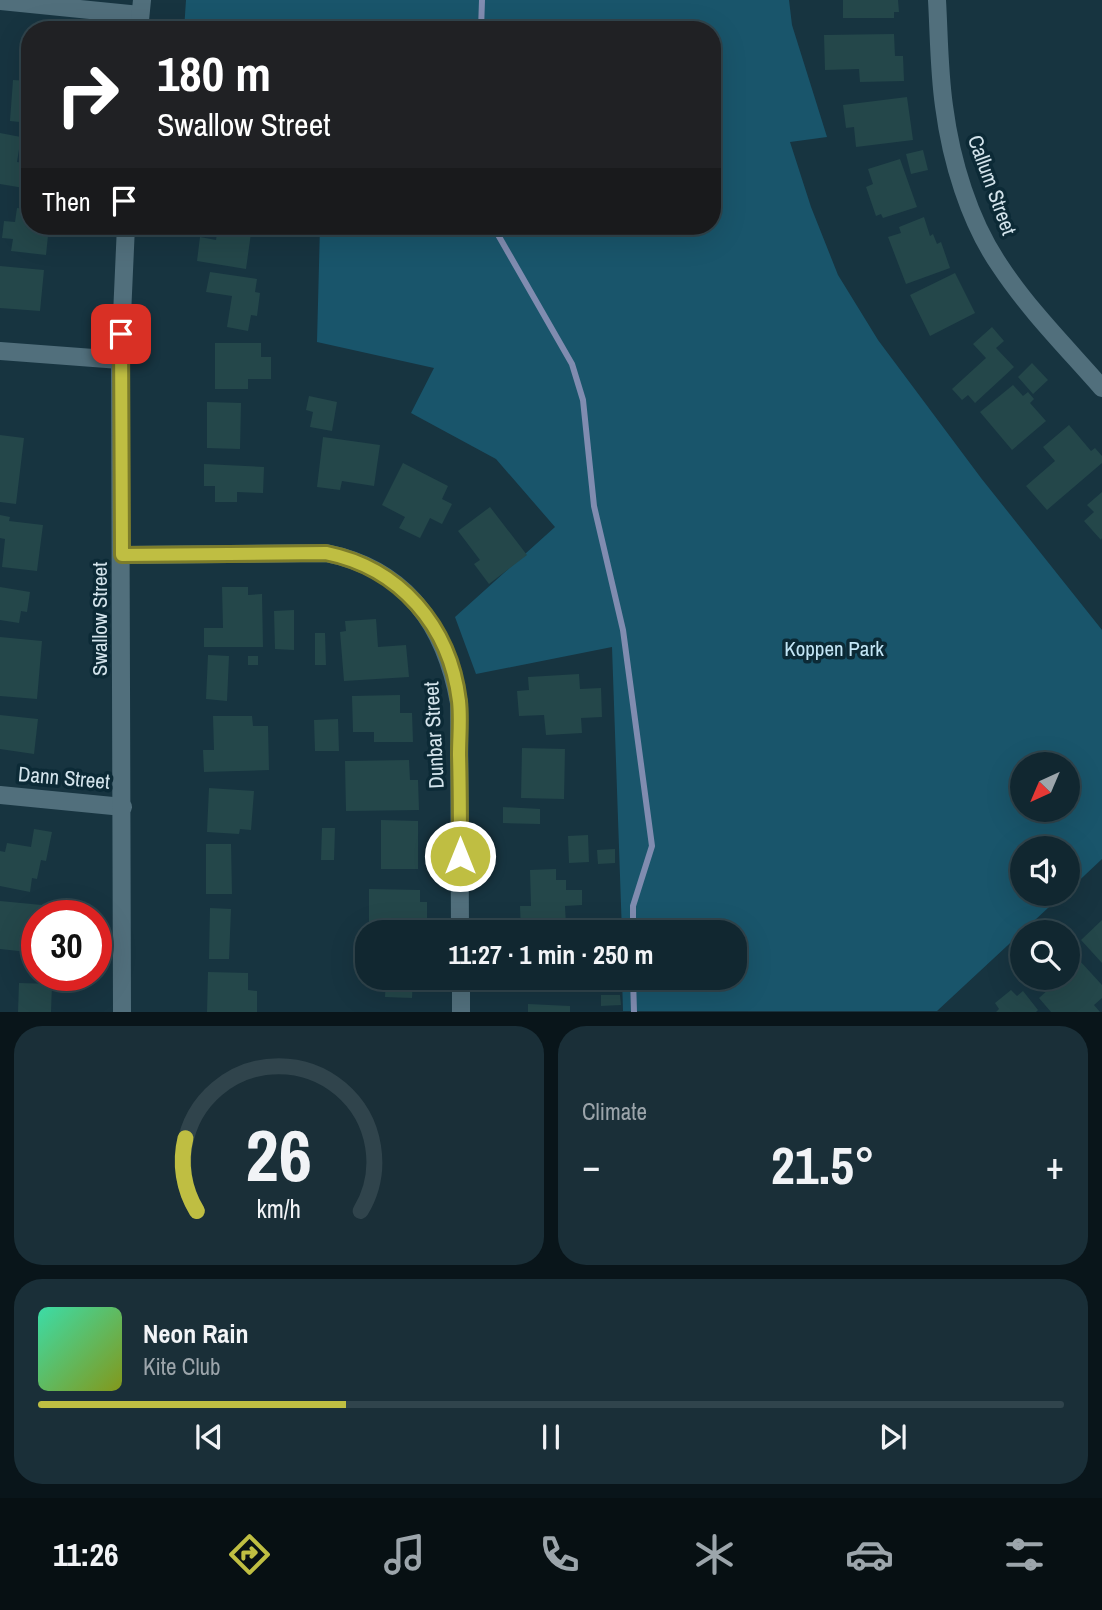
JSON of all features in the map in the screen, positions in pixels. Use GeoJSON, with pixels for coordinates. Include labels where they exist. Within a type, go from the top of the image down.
{"type":"FeatureCollection","features":[{"type":"Feature","properties":{"kind":"street","name":"Callum Street"},"geometry":{"type":"LineString","coordinates":[[937,0],[944,106],[952,148],[979,228],[998,264],[1025,300],[1102,388]]}},
{"type":"Feature","properties":{"kind":"street"},"geometry":{"type":"LineString","coordinates":[[0,1],[140,15]]}},
{"type":"Feature","properties":{"kind":"street","name":"Swallow Street"},"geometry":{"type":"LineString","coordinates":[[122,1012],[120,360],[126,235]]}},
{"type":"Feature","properties":{"kind":"street"},"geometry":{"type":"LineString","coordinates":[[0,351],[120,360]]}},
{"type":"Feature","properties":{"kind":"street","name":"Dunbar Street"},"geometry":{"type":"LineString","coordinates":[[122,555],[326,553],[352,558],[401,588],[424,613],[441,641],[453,671],[459,703],[460,920]]}},
{"type":"Feature","properties":{"kind":"street","name":"Dann Street"},"geometry":{"type":"LineString","coordinates":[[0,795],[123,807]]}},
{"type":"Feature","properties":{"kind":"street"},"geometry":{"type":"LineString","coordinates":[[461,990],[461,1012]]}},
{"type":"Feature","properties":{"kind":"green space","name":"Koppen Park"},"geometry":{"type":"Polygon","coordinates":[[[186,0],[789,0],[792,25],[827,137],[790,142],[811,207],[838,275],[878,340],[981,478],[1102,630],[1102,859],[1080,880],[1080,836],[1010,836],[1010,906],[1050,906],[1035,920],[1010,920],[1010,943],[937,1011],[623,1011],[622,990],[747,990],[747,920],[622,920],[612,647],[476,674],[455,617],[555,527],[496,459],[411,413],[434,368],[317,342],[320,235],[721,235],[721,21],[185,21],[186,0]]]}},
{"type":"Feature","properties":{"kind":"building"},"geometry":{"type":"Polygon","coordinates":[[[843,0],[898,0],[899,12],[894,12],[894,18],[843,18],[843,0]]]}},
{"type":"Feature","properties":{"kind":"building"},"geometry":{"type":"Polygon","coordinates":[[[894,34],[895,56],[903,56],[904,81],[860,82],[859,69],[825,70],[824,35],[894,34]]]}},
{"type":"Feature","properties":{"kind":"building"},"geometry":{"type":"Polygon","coordinates":[[[13,80],[21,80],[21,122],[10,121],[13,80]]]}},
{"type":"Feature","properties":{"kind":"building"},"geometry":{"type":"Polygon","coordinates":[[[907,97],[913,140],[856,147],[854,127],[846,128],[843,105],[907,97]]]}},
{"type":"Feature","properties":{"kind":"building"},"geometry":{"type":"Polygon","coordinates":[[[0,133],[21,137],[17,162],[21,163],[21,188],[0,184],[0,133]]]}},
{"type":"Feature","properties":{"kind":"building"},"geometry":{"type":"Polygon","coordinates":[[[923,150],[928,170],[911,174],[906,154],[923,150]]]}},
{"type":"Feature","properties":{"kind":"building"},"geometry":{"type":"Polygon","coordinates":[[[900,159],[917,207],[883,218],[881,214],[876,216],[866,187],[873,184],[868,169],[900,159]]]}},
{"type":"Feature","properties":{"kind":"building"},"geometry":{"type":"Polygon","coordinates":[[[17,208],[21,208],[21,235],[48,235],[46,255],[11,251],[13,239],[2,238],[4,221],[15,222],[17,208]]]}},
{"type":"Feature","properties":{"kind":"building"},"geometry":{"type":"Polygon","coordinates":[[[924,217],[930,236],[933,234],[937,244],[941,242],[950,268],[906,284],[888,237],[901,233],[899,227],[924,217]]]}},
{"type":"Feature","properties":{"kind":"building"},"geometry":{"type":"Polygon","coordinates":[[[217,235],[251,235],[246,269],[197,261],[200,237],[216,240],[217,235]]]}},
{"type":"Feature","properties":{"kind":"building"},"geometry":{"type":"Polygon","coordinates":[[[0,266],[44,270],[40,311],[0,308],[0,266]]]}},
{"type":"Feature","properties":{"kind":"building"},"geometry":{"type":"Polygon","coordinates":[[[210,272],[257,279],[255,292],[260,293],[257,316],[251,315],[248,331],[227,327],[232,296],[206,292],[210,272]]]}},
{"type":"Feature","properties":{"kind":"building"},"geometry":{"type":"Polygon","coordinates":[[[955,273],[975,313],[930,336],[910,295],[955,273]]]}},
{"type":"Feature","properties":{"kind":"building"},"geometry":{"type":"Polygon","coordinates":[[[992,327],[1004,341],[996,348],[1014,367],[975,403],[968,395],[962,400],[952,389],[986,358],[973,344],[992,327]]]}},
{"type":"Feature","properties":{"kind":"building"},"geometry":{"type":"Polygon","coordinates":[[[215,343],[261,343],[261,357],[271,357],[271,379],[248,379],[248,389],[215,389],[215,343]]]}},
{"type":"Feature","properties":{"kind":"building"},"geometry":{"type":"Polygon","coordinates":[[[1032,363],[1048,380],[1033,394],[1018,377],[1032,363]]]}},
{"type":"Feature","properties":{"kind":"building"},"geometry":{"type":"Polygon","coordinates":[[[1013,385],[1023,396],[1028,392],[1034,399],[1030,403],[1046,421],[1012,450],[980,412],[1013,385]]]}},
{"type":"Feature","properties":{"kind":"building"},"geometry":{"type":"Polygon","coordinates":[[[309,396],[337,402],[332,431],[310,427],[313,412],[306,410],[309,396]]]}},
{"type":"Feature","properties":{"kind":"building"},"geometry":{"type":"Polygon","coordinates":[[[207,402],[241,403],[240,449],[207,448],[207,402]]]}},
{"type":"Feature","properties":{"kind":"building"},"geometry":{"type":"Polygon","coordinates":[[[1069,425],[1091,451],[1095,448],[1102,456],[1102,463],[1047,510],[1026,486],[1055,461],[1043,447],[1069,425]]]}},
{"type":"Feature","properties":{"kind":"building"},"geometry":{"type":"Polygon","coordinates":[[[0,435],[24,438],[16,504],[0,502],[0,435]]]}},
{"type":"Feature","properties":{"kind":"building"},"geometry":{"type":"Polygon","coordinates":[[[323,437],[380,445],[374,486],[342,481],[340,490],[317,487],[323,437]]]}},
{"type":"Feature","properties":{"kind":"building"},"geometry":{"type":"Polygon","coordinates":[[[403,463],[448,486],[442,499],[452,504],[442,524],[430,518],[420,538],[399,528],[405,517],[382,505],[403,463]]]}},
{"type":"Feature","properties":{"kind":"building"},"geometry":{"type":"Polygon","coordinates":[[[204,464],[264,467],[263,493],[237,492],[237,502],[215,502],[215,486],[204,486],[204,464]]]}},
{"type":"Feature","properties":{"kind":"building"},"geometry":{"type":"Polygon","coordinates":[[[1102,492],[1101,540],[1084,521],[1094,512],[1087,505],[1102,492]]]}},
{"type":"Feature","properties":{"kind":"building"},"geometry":{"type":"Polygon","coordinates":[[[490,507],[527,555],[489,584],[474,564],[480,560],[458,531],[490,507]]]}},
{"type":"Feature","properties":{"kind":"building"},"geometry":{"type":"Polygon","coordinates":[[[0,515],[10,517],[9,521],[43,525],[37,571],[2,567],[5,539],[0,538],[0,515]]]}},
{"type":"Feature","properties":{"kind":"building"},"geometry":{"type":"Polygon","coordinates":[[[0,587],[30,592],[27,612],[21,611],[19,623],[0,620],[0,587]]]}},
{"type":"Feature","properties":{"kind":"building"},"geometry":{"type":"Polygon","coordinates":[[[222,587],[248,587],[248,595],[262,594],[263,647],[204,647],[204,628],[223,628],[222,587]]]}},
{"type":"Feature","properties":{"kind":"building"},"geometry":{"type":"Polygon","coordinates":[[[294,610],[294,650],[275,649],[274,611],[294,610]]]}},
{"type":"Feature","properties":{"kind":"building"},"geometry":{"type":"Polygon","coordinates":[[[376,619],[378,647],[406,645],[409,677],[344,681],[340,632],[346,631],[345,621],[376,619]]]}},
{"type":"Feature","properties":{"kind":"building"},"geometry":{"type":"Polygon","coordinates":[[[315,633],[325,633],[326,665],[315,665],[315,633]]]}},
{"type":"Feature","properties":{"kind":"building"},"geometry":{"type":"Polygon","coordinates":[[[0,637],[42,641],[37,699],[0,696],[0,637]]]}},
{"type":"Feature","properties":{"kind":"building"},"geometry":{"type":"Polygon","coordinates":[[[208,655],[229,656],[227,701],[206,699],[208,655]]]}},
{"type":"Feature","properties":{"kind":"building"},"geometry":{"type":"Polygon","coordinates":[[[248,656],[258,656],[258,665],[248,665],[248,656]]]}},
{"type":"Feature","properties":{"kind":"building"},"geometry":{"type":"Polygon","coordinates":[[[579,674],[580,689],[601,688],[602,717],[581,718],[582,733],[546,735],[544,715],[519,716],[517,691],[529,690],[528,677],[579,674]]]}},
{"type":"Feature","properties":{"kind":"building"},"geometry":{"type":"Polygon","coordinates":[[[400,695],[400,713],[412,713],[413,742],[374,742],[374,732],[353,732],[352,696],[400,695]]]}},
{"type":"Feature","properties":{"kind":"building"},"geometry":{"type":"Polygon","coordinates":[[[0,715],[38,719],[34,754],[0,749],[0,715]]]}},
{"type":"Feature","properties":{"kind":"building"},"geometry":{"type":"Polygon","coordinates":[[[213,716],[252,716],[253,726],[268,726],[269,770],[204,772],[203,750],[214,750],[213,716]]]}},
{"type":"Feature","properties":{"kind":"building"},"geometry":{"type":"Polygon","coordinates":[[[338,719],[339,751],[315,751],[314,720],[338,719]]]}},
{"type":"Feature","properties":{"kind":"building"},"geometry":{"type":"Polygon","coordinates":[[[522,748],[565,749],[564,799],[521,798],[522,748]]]}},
{"type":"Feature","properties":{"kind":"building"},"geometry":{"type":"Polygon","coordinates":[[[409,760],[410,780],[418,780],[419,810],[346,811],[345,761],[409,760]]]}},
{"type":"Feature","properties":{"kind":"building"},"geometry":{"type":"Polygon","coordinates":[[[209,788],[254,791],[251,830],[240,829],[239,834],[207,832],[209,788]]]}},
{"type":"Feature","properties":{"kind":"building"},"geometry":{"type":"Polygon","coordinates":[[[503,807],[540,809],[540,824],[503,823],[503,807]]]}},
{"type":"Feature","properties":{"kind":"building"},"geometry":{"type":"Polygon","coordinates":[[[381,820],[418,821],[418,869],[381,869],[381,820]]]}},
{"type":"Feature","properties":{"kind":"building"},"geometry":{"type":"Polygon","coordinates":[[[322,828],[335,828],[334,860],[321,860],[322,828]]]}},
{"type":"Feature","properties":{"kind":"building"},"geometry":{"type":"Polygon","coordinates":[[[34,829],[52,832],[46,861],[41,860],[37,879],[32,878],[30,892],[0,886],[0,851],[5,852],[7,843],[31,847],[34,829]]]}},
{"type":"Feature","properties":{"kind":"building"},"geometry":{"type":"Polygon","coordinates":[[[588,835],[589,862],[569,863],[568,836],[588,835]]]}},
{"type":"Feature","properties":{"kind":"building"},"geometry":{"type":"Polygon","coordinates":[[[206,844],[231,844],[232,894],[206,894],[206,844]]]}},
{"type":"Feature","properties":{"kind":"building"},"geometry":{"type":"Polygon","coordinates":[[[615,849],[615,863],[598,864],[597,850],[615,849]]]}},
{"type":"Feature","properties":{"kind":"building"},"geometry":{"type":"Polygon","coordinates":[[[556,869],[556,880],[566,880],[566,890],[582,890],[582,905],[565,906],[566,920],[521,920],[520,906],[531,906],[530,870],[556,869]]]}},
{"type":"Feature","properties":{"kind":"building"},"geometry":{"type":"Polygon","coordinates":[[[369,889],[420,890],[420,902],[427,902],[427,920],[369,920],[369,889]]]}},
{"type":"Feature","properties":{"kind":"building"},"geometry":{"type":"Polygon","coordinates":[[[0,901],[21,903],[21,951],[0,949],[0,901]]]}},
{"type":"Feature","properties":{"kind":"building"},"geometry":{"type":"Polygon","coordinates":[[[210,908],[231,909],[229,959],[209,959],[210,908]]]}},
{"type":"Feature","properties":{"kind":"building"},"geometry":{"type":"Polygon","coordinates":[[[1102,920],[1102,963],[1081,940],[1102,920]]]}},
{"type":"Feature","properties":{"kind":"building"},"geometry":{"type":"Polygon","coordinates":[[[1080,961],[1102,985],[1102,998],[1094,1005],[1100,1012],[1051,1012],[1039,998],[1048,990],[1080,990],[1080,961]]]}},
{"type":"Feature","properties":{"kind":"building"},"geometry":{"type":"Polygon","coordinates":[[[208,972],[248,973],[248,990],[257,991],[257,1012],[207,1012],[208,972]]]}},
{"type":"Feature","properties":{"kind":"building"},"geometry":{"type":"Polygon","coordinates":[[[19,983],[21,991],[52,991],[51,1012],[18,1012],[19,983]]]}},
{"type":"Feature","properties":{"kind":"building"},"geometry":{"type":"Polygon","coordinates":[[[385,990],[412,990],[412,998],[385,997],[385,990]]]}},
{"type":"Feature","properties":{"kind":"building"},"geometry":{"type":"Polygon","coordinates":[[[1011,990],[1017,996],[1023,991],[1038,1010],[996,1012],[999,1009],[995,1003],[1011,990]]]}},
{"type":"Feature","properties":{"kind":"building"},"geometry":{"type":"Polygon","coordinates":[[[601,995],[620,995],[621,1005],[601,1006],[601,995]]]}},
{"type":"Feature","properties":{"kind":"building"},"geometry":{"type":"Polygon","coordinates":[[[528,1004],[570,1006],[570,1012],[528,1012],[528,1004]]]}},
{"type":"Feature","properties":{"kind":"waterway"},"geometry":{"type":"LineString","coordinates":[[481,21],[482,0]]}},
{"type":"Feature","properties":{"kind":"waterway"},"geometry":{"type":"LineString","coordinates":[[498,235],[572,364],[583,400],[594,506],[623,630],[652,846],[633,906],[633,920]]}},
{"type":"Feature","properties":{"kind":"waterway"},"geometry":{"type":"LineString","coordinates":[[633,990],[634,1012]]}},
{"type":"Feature","properties":{"kind":"route"},"geometry":{"type":"LineString","coordinates":[[121,334],[122,555],[326,553],[352,558],[401,588],[424,613],[441,641],[453,671],[459,703],[460,856]]}}]}
